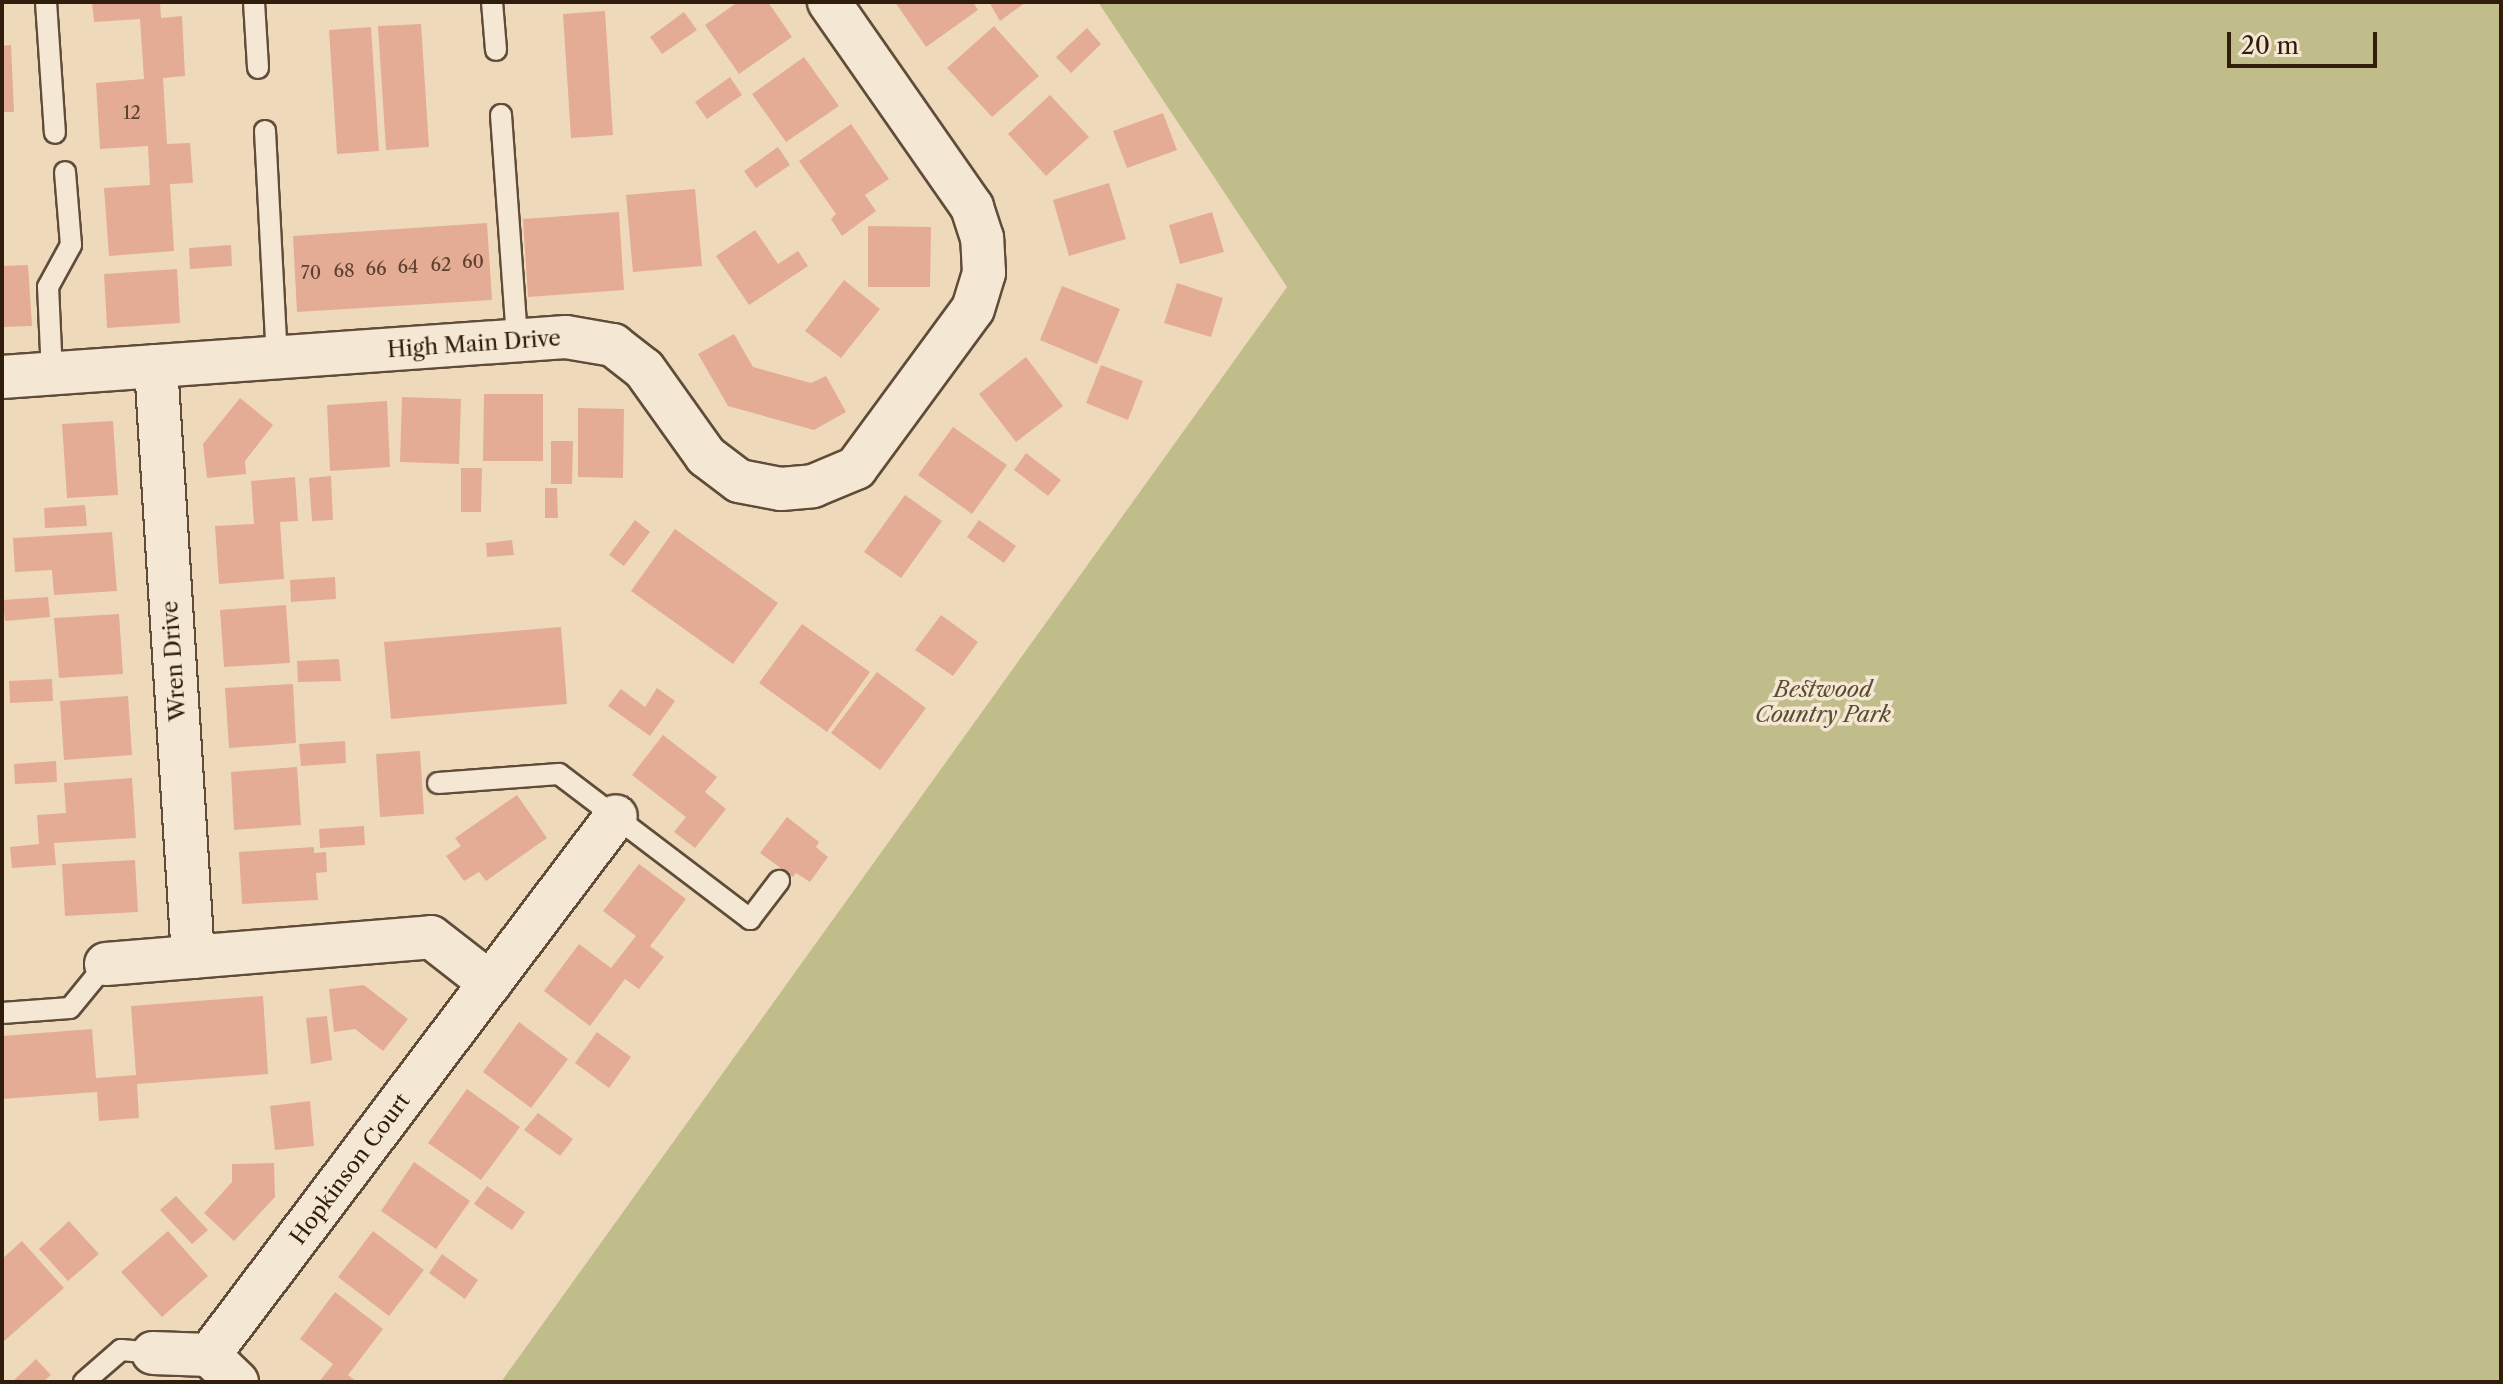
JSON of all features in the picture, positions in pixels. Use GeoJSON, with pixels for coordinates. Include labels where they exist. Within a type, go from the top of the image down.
{"type":"FeatureCollection","features":[{"type":"Feature","properties":{"kind":"street","name":"High Main Drive"},"geometry":{"type":"LineString","coordinates":[[2,377],[566,337],[613,345],[644,369],[706,456],[739,481],[781,489],[813,486],[856,468],[973,309],[984,273],[982,238],[972,207],[829,2]]}},
{"type":"Feature","properties":{"kind":"street","name":"Wren Drive"},"geometry":{"type":"LineString","coordinates":[[156,366],[193,957]]}},
{"type":"Feature","properties":{"kind":"street","name":"Hopkinson Court"},"geometry":{"type":"LineString","coordinates":[[153,1353],[223,1368],[490,983],[616,816]]}},
{"type":"Feature","properties":{"kind":"street"},"geometry":{"type":"LineString","coordinates":[[106,964],[431,937],[490,983]]}},
{"type":"Feature","properties":{"kind":"lane"},"geometry":{"type":"LineString","coordinates":[[46,2],[55,133]]}},
{"type":"Feature","properties":{"kind":"lane"},"geometry":{"type":"LineString","coordinates":[[254,2],[258,68]]}},
{"type":"Feature","properties":{"kind":"lane"},"geometry":{"type":"LineString","coordinates":[[492,2],[496,50]]}},
{"type":"Feature","properties":{"kind":"lane"},"geometry":{"type":"LineString","coordinates":[[501,115],[517,340]]}},
{"type":"Feature","properties":{"kind":"lane"},"geometry":{"type":"LineString","coordinates":[[265,131],[277,357]]}},
{"type":"Feature","properties":{"kind":"lane"},"geometry":{"type":"LineString","coordinates":[[52,374],[48,287],[71,245],[65,172]]}},
{"type":"Feature","properties":{"kind":"lane"},"geometry":{"type":"LineString","coordinates":[[438,783],[559,774],[750,919],[779,881]]}},
{"type":"Feature","properties":{"kind":"lane"},"geometry":{"type":"LineString","coordinates":[[2,1013],[70,1008],[106,964]]}},
{"type":"Feature","properties":{"kind":"lane"},"geometry":{"type":"LineString","coordinates":[[84,1382],[121,1350],[153,1353]]}},
{"type":"Feature","properties":{"kind":"green space","name":"Bestwood Country Park"},"geometry":{"type":"Polygon","coordinates":[[[1098,2],[2501,2],[2501,1382],[501,1382],[1287,287],[1098,2]]]}},
{"type":"Feature","properties":{"kind":"building"},"geometry":{"type":"Polygon","coordinates":[[[92,2],[160,2],[161,18],[182,16],[185,76],[163,78],[167,144],[190,143],[193,183],[170,184],[174,251],[109,256],[104,188],[150,185],[148,146],[100,149],[96,83],[144,79],[140,19],[94,22],[92,2]]]}},
{"type":"Feature","properties":{"kind":"building"},"geometry":{"type":"Polygon","coordinates":[[[738,2],[768,2],[792,37],[739,74],[705,25],[738,2]]]}},
{"type":"Feature","properties":{"kind":"building"},"geometry":{"type":"Polygon","coordinates":[[[895,2],[973,2],[978,10],[926,47],[895,2]]]}},
{"type":"Feature","properties":{"kind":"building"},"geometry":{"type":"Polygon","coordinates":[[[989,2],[1026,2],[1000,21],[989,2]]]}},
{"type":"Feature","properties":{"kind":"building"},"geometry":{"type":"Polygon","coordinates":[[[605,11],[613,135],[571,138],[563,14],[605,11]]]}},
{"type":"Feature","properties":{"kind":"building"},"geometry":{"type":"Polygon","coordinates":[[[684,12],[697,30],[662,54],[650,37],[684,12]]]}},
{"type":"Feature","properties":{"kind":"building"},"geometry":{"type":"Polygon","coordinates":[[[421,24],[429,147],[386,150],[378,26],[421,24]]]}},
{"type":"Feature","properties":{"kind":"building"},"geometry":{"type":"Polygon","coordinates":[[[994,26],[1039,76],[992,117],[947,68],[994,26]]]}},
{"type":"Feature","properties":{"kind":"building"},"geometry":{"type":"Polygon","coordinates":[[[371,27],[379,151],[337,154],[329,30],[371,27]]]}},
{"type":"Feature","properties":{"kind":"building"},"geometry":{"type":"Polygon","coordinates":[[[1087,28],[1101,44],[1071,73],[1056,57],[1087,28]]]}},
{"type":"Feature","properties":{"kind":"building"},"geometry":{"type":"Polygon","coordinates":[[[11,45],[14,112],[2,112],[2,46],[11,45]]]}},
{"type":"Feature","properties":{"kind":"building"},"geometry":{"type":"Polygon","coordinates":[[[804,57],[839,106],[786,142],[752,94],[804,57]]]}},
{"type":"Feature","properties":{"kind":"building"},"geometry":{"type":"Polygon","coordinates":[[[730,77],[742,95],[707,119],[695,102],[730,77]]]}},
{"type":"Feature","properties":{"kind":"building"},"geometry":{"type":"Polygon","coordinates":[[[1050,95],[1089,137],[1046,176],[1008,134],[1050,95]]]}},
{"type":"Feature","properties":{"kind":"building"},"geometry":{"type":"Polygon","coordinates":[[[1163,113],[1177,150],[1127,168],[1113,131],[1163,113]]]}},
{"type":"Feature","properties":{"kind":"building"},"geometry":{"type":"Polygon","coordinates":[[[851,124],[889,179],[865,195],[876,211],[842,236],[831,219],[836,214],[799,161],[851,124]]]}},
{"type":"Feature","properties":{"kind":"building"},"geometry":{"type":"Polygon","coordinates":[[[778,147],[790,165],[756,188],[744,171],[778,147]]]}},
{"type":"Feature","properties":{"kind":"building"},"geometry":{"type":"Polygon","coordinates":[[[1109,183],[1126,239],[1069,256],[1053,200],[1109,183]]]}},
{"type":"Feature","properties":{"kind":"building"},"geometry":{"type":"Polygon","coordinates":[[[695,189],[702,266],[633,272],[626,195],[695,189]]]}},
{"type":"Feature","properties":{"kind":"building"},"geometry":{"type":"Polygon","coordinates":[[[619,212],[624,290],[528,297],[523,219],[619,212]]]}},
{"type":"Feature","properties":{"kind":"building"},"geometry":{"type":"Polygon","coordinates":[[[1212,212],[1224,252],[1180,264],[1169,225],[1212,212]]]}},
{"type":"Feature","properties":{"kind":"building"},"geometry":{"type":"Polygon","coordinates":[[[487,223],[492,300],[297,312],[293,236],[487,223]]]}},
{"type":"Feature","properties":{"kind":"building"},"geometry":{"type":"Polygon","coordinates":[[[868,226],[931,227],[930,287],[868,287],[868,226]]]}},
{"type":"Feature","properties":{"kind":"building"},"geometry":{"type":"Polygon","coordinates":[[[755,230],[778,264],[798,251],[808,266],[749,305],[716,256],[755,230]]]}},
{"type":"Feature","properties":{"kind":"building"},"geometry":{"type":"Polygon","coordinates":[[[231,245],[232,266],[190,269],[189,248],[231,245]]]}},
{"type":"Feature","properties":{"kind":"building"},"geometry":{"type":"Polygon","coordinates":[[[28,265],[32,326],[2,327],[2,266],[28,265]]]}},
{"type":"Feature","properties":{"kind":"building"},"geometry":{"type":"Polygon","coordinates":[[[177,269],[180,323],[107,328],[104,274],[177,269]]]}},
{"type":"Feature","properties":{"kind":"building"},"geometry":{"type":"Polygon","coordinates":[[[844,280],[880,309],[841,358],[805,331],[844,280]]]}},
{"type":"Feature","properties":{"kind":"building"},"geometry":{"type":"Polygon","coordinates":[[[1177,283],[1223,298],[1211,337],[1164,323],[1177,283]]]}},
{"type":"Feature","properties":{"kind":"building"},"geometry":{"type":"Polygon","coordinates":[[[1062,286],[1120,309],[1097,364],[1040,340],[1062,286]]]}},
{"type":"Feature","properties":{"kind":"building"},"geometry":{"type":"Polygon","coordinates":[[[734,334],[753,367],[811,383],[826,376],[846,412],[814,430],[728,406],[698,354],[734,334]]]}},
{"type":"Feature","properties":{"kind":"building"},"geometry":{"type":"Polygon","coordinates":[[[1026,357],[1063,406],[1016,442],[979,394],[1026,357]]]}},
{"type":"Feature","properties":{"kind":"building"},"geometry":{"type":"Polygon","coordinates":[[[1101,365],[1143,381],[1128,420],[1086,403],[1101,365]]]}},
{"type":"Feature","properties":{"kind":"building"},"geometry":{"type":"Polygon","coordinates":[[[484,394],[543,394],[543,461],[483,461],[484,394]]]}},
{"type":"Feature","properties":{"kind":"building"},"geometry":{"type":"Polygon","coordinates":[[[402,397],[461,399],[459,464],[400,462],[402,397]]]}},
{"type":"Feature","properties":{"kind":"building"},"geometry":{"type":"Polygon","coordinates":[[[240,398],[273,425],[245,461],[246,474],[207,478],[203,444],[240,398]]]}},
{"type":"Feature","properties":{"kind":"building"},"geometry":{"type":"Polygon","coordinates":[[[387,401],[390,467],[330,471],[327,405],[387,401]]]}},
{"type":"Feature","properties":{"kind":"building"},"geometry":{"type":"Polygon","coordinates":[[[578,408],[624,409],[623,478],[578,477],[578,408]]]}},
{"type":"Feature","properties":{"kind":"building"},"geometry":{"type":"Polygon","coordinates":[[[113,421],[118,495],[67,498],[62,424],[113,421]]]}},
{"type":"Feature","properties":{"kind":"building"},"geometry":{"type":"Polygon","coordinates":[[[953,427],[1007,465],[972,514],[918,475],[953,427]]]}},
{"type":"Feature","properties":{"kind":"building"},"geometry":{"type":"Polygon","coordinates":[[[551,441],[573,441],[572,484],[551,484],[551,441]]]}},
{"type":"Feature","properties":{"kind":"building"},"geometry":{"type":"Polygon","coordinates":[[[1026,453],[1061,480],[1048,496],[1014,470],[1026,453]]]}},
{"type":"Feature","properties":{"kind":"building"},"geometry":{"type":"Polygon","coordinates":[[[461,468],[482,468],[481,512],[461,512],[461,468]]]}},
{"type":"Feature","properties":{"kind":"building"},"geometry":{"type":"Polygon","coordinates":[[[331,476],[333,520],[312,521],[309,478],[331,476]]]}},
{"type":"Feature","properties":{"kind":"building"},"geometry":{"type":"Polygon","coordinates":[[[295,477],[298,521],[280,522],[284,579],[219,584],[215,526],[254,524],[251,481],[295,477]]]}},
{"type":"Feature","properties":{"kind":"building"},"geometry":{"type":"Polygon","coordinates":[[[545,488],[557,488],[558,518],[545,518],[545,488]]]}},
{"type":"Feature","properties":{"kind":"building"},"geometry":{"type":"Polygon","coordinates":[[[905,495],[942,521],[901,578],[864,552],[905,495]]]}},
{"type":"Feature","properties":{"kind":"building"},"geometry":{"type":"Polygon","coordinates":[[[85,505],[87,526],[45,528],[44,508],[85,505]]]}},
{"type":"Feature","properties":{"kind":"building"},"geometry":{"type":"Polygon","coordinates":[[[635,520],[650,532],[624,566],[609,555],[635,520]]]}},
{"type":"Feature","properties":{"kind":"building"},"geometry":{"type":"Polygon","coordinates":[[[979,520],[1016,546],[1004,563],[967,537],[979,520]]]}},
{"type":"Feature","properties":{"kind":"building"},"geometry":{"type":"Polygon","coordinates":[[[675,529],[778,603],[733,664],[631,591],[675,529]]]}},
{"type":"Feature","properties":{"kind":"building"},"geometry":{"type":"Polygon","coordinates":[[[112,532],[117,591],[54,595],[52,570],[15,572],[13,538],[112,532]]]}},
{"type":"Feature","properties":{"kind":"building"},"geometry":{"type":"Polygon","coordinates":[[[512,540],[514,555],[487,557],[486,543],[512,540]]]}},
{"type":"Feature","properties":{"kind":"building"},"geometry":{"type":"Polygon","coordinates":[[[335,577],[336,599],[291,602],[290,580],[335,577]]]}},
{"type":"Feature","properties":{"kind":"building"},"geometry":{"type":"Polygon","coordinates":[[[48,597],[50,617],[5,621],[3,600],[48,597]]]}},
{"type":"Feature","properties":{"kind":"building"},"geometry":{"type":"Polygon","coordinates":[[[286,605],[290,663],[224,667],[220,610],[286,605]]]}},
{"type":"Feature","properties":{"kind":"building"},"geometry":{"type":"Polygon","coordinates":[[[119,614],[123,674],[59,678],[54,618],[119,614]]]}},
{"type":"Feature","properties":{"kind":"building"},"geometry":{"type":"Polygon","coordinates":[[[941,615],[978,642],[953,676],[915,650],[941,615]]]}},
{"type":"Feature","properties":{"kind":"building"},"geometry":{"type":"Polygon","coordinates":[[[802,624],[870,672],[827,732],[759,683],[802,624]]]}},
{"type":"Feature","properties":{"kind":"building"},"geometry":{"type":"Polygon","coordinates":[[[561,627],[567,704],[391,719],[384,642],[561,627]]]}},
{"type":"Feature","properties":{"kind":"building"},"geometry":{"type":"Polygon","coordinates":[[[339,659],[341,681],[298,682],[297,661],[339,659]]]}},
{"type":"Feature","properties":{"kind":"building"},"geometry":{"type":"Polygon","coordinates":[[[877,672],[926,708],[880,770],[831,733],[877,672]]]}},
{"type":"Feature","properties":{"kind":"building"},"geometry":{"type":"Polygon","coordinates":[[[52,679],[53,701],[10,703],[9,681],[52,679]]]}},
{"type":"Feature","properties":{"kind":"building"},"geometry":{"type":"Polygon","coordinates":[[[293,684],[296,743],[229,748],[225,688],[293,684]]]}},
{"type":"Feature","properties":{"kind":"building"},"geometry":{"type":"Polygon","coordinates":[[[657,688],[675,701],[650,736],[608,706],[621,689],[645,707],[657,688]]]}},
{"type":"Feature","properties":{"kind":"building"},"geometry":{"type":"Polygon","coordinates":[[[128,696],[132,755],[64,760],[60,701],[128,696]]]}},
{"type":"Feature","properties":{"kind":"building"},"geometry":{"type":"Polygon","coordinates":[[[663,735],[717,777],[705,792],[726,809],[695,848],[674,832],[686,817],[632,775],[663,735]]]}},
{"type":"Feature","properties":{"kind":"building"},"geometry":{"type":"Polygon","coordinates":[[[345,741],[346,763],[301,766],[299,744],[345,741]]]}},
{"type":"Feature","properties":{"kind":"building"},"geometry":{"type":"Polygon","coordinates":[[[420,751],[424,814],[380,817],[376,754],[420,751]]]}},
{"type":"Feature","properties":{"kind":"building"},"geometry":{"type":"Polygon","coordinates":[[[56,761],[57,782],[15,784],[14,764],[56,761]]]}},
{"type":"Feature","properties":{"kind":"building"},"geometry":{"type":"Polygon","coordinates":[[[297,767],[301,825],[234,830],[231,772],[297,767]]]}},
{"type":"Feature","properties":{"kind":"building"},"geometry":{"type":"Polygon","coordinates":[[[132,778],[136,838],[54,843],[56,865],[12,868],[10,847],[39,844],[37,815],[66,813],[64,783],[132,778]]]}},
{"type":"Feature","properties":{"kind":"building"},"geometry":{"type":"Polygon","coordinates":[[[517,795],[547,838],[486,881],[479,872],[464,881],[446,856],[461,846],[455,838],[517,795]]]}},
{"type":"Feature","properties":{"kind":"building"},"geometry":{"type":"Polygon","coordinates":[[[787,817],[819,842],[816,847],[828,857],[810,882],[796,873],[793,877],[760,853],[787,817]]]}},
{"type":"Feature","properties":{"kind":"building"},"geometry":{"type":"Polygon","coordinates":[[[364,826],[365,845],[320,848],[319,829],[364,826]]]}},
{"type":"Feature","properties":{"kind":"building"},"geometry":{"type":"Polygon","coordinates":[[[314,847],[314,853],[326,852],[327,872],[316,873],[318,900],[242,904],[239,852],[314,847]]]}},
{"type":"Feature","properties":{"kind":"building"},"geometry":{"type":"Polygon","coordinates":[[[135,860],[138,912],[65,916],[62,864],[135,860]]]}},
{"type":"Feature","properties":{"kind":"building"},"geometry":{"type":"Polygon","coordinates":[[[639,864],[686,899],[650,946],[664,957],[639,989],[625,979],[590,1026],[544,991],[579,944],[611,968],[636,936],[603,911],[639,864]]]}},
{"type":"Feature","properties":{"kind":"building"},"geometry":{"type":"Polygon","coordinates":[[[364,985],[408,1019],[383,1051],[355,1029],[334,1032],[329,989],[364,985]]]}},
{"type":"Feature","properties":{"kind":"building"},"geometry":{"type":"Polygon","coordinates":[[[263,996],[268,1074],[137,1084],[139,1118],[99,1121],[97,1092],[2,1099],[2,1036],[92,1029],[96,1078],[136,1075],[131,1006],[263,996]]]}},
{"type":"Feature","properties":{"kind":"building"},"geometry":{"type":"Polygon","coordinates":[[[327,1016],[332,1060],[311,1064],[306,1018],[327,1016]]]}},
{"type":"Feature","properties":{"kind":"building"},"geometry":{"type":"Polygon","coordinates":[[[519,1022],[568,1059],[531,1108],[483,1072],[519,1022]]]}},
{"type":"Feature","properties":{"kind":"building"},"geometry":{"type":"Polygon","coordinates":[[[597,1032],[631,1057],[609,1088],[575,1063],[597,1032]]]}},
{"type":"Feature","properties":{"kind":"building"},"geometry":{"type":"Polygon","coordinates":[[[467,1089],[520,1127],[481,1180],[428,1143],[467,1089]]]}},
{"type":"Feature","properties":{"kind":"building"},"geometry":{"type":"Polygon","coordinates":[[[310,1101],[314,1146],[275,1150],[270,1106],[310,1101]]]}},
{"type":"Feature","properties":{"kind":"building"},"geometry":{"type":"Polygon","coordinates":[[[538,1113],[573,1139],[560,1156],[524,1130],[538,1113]]]}},
{"type":"Feature","properties":{"kind":"building"},"geometry":{"type":"Polygon","coordinates":[[[414,1162],[470,1201],[436,1249],[381,1211],[414,1162]]]}},
{"type":"Feature","properties":{"kind":"building"},"geometry":{"type":"Polygon","coordinates":[[[274,1163],[275,1197],[234,1241],[204,1213],[232,1182],[232,1164],[274,1163]]]}},
{"type":"Feature","properties":{"kind":"building"},"geometry":{"type":"Polygon","coordinates":[[[487,1186],[525,1212],[512,1230],[474,1204],[487,1186]]]}},
{"type":"Feature","properties":{"kind":"building"},"geometry":{"type":"Polygon","coordinates":[[[176,1196],[208,1230],[192,1244],[160,1210],[176,1196]]]}},
{"type":"Feature","properties":{"kind":"building"},"geometry":{"type":"Polygon","coordinates":[[[69,1221],[99,1254],[68,1281],[39,1249],[69,1221]]]}},
{"type":"Feature","properties":{"kind":"building"},"geometry":{"type":"Polygon","coordinates":[[[168,1231],[208,1276],[162,1317],[121,1272],[168,1231]]]}},
{"type":"Feature","properties":{"kind":"building"},"geometry":{"type":"Polygon","coordinates":[[[373,1231],[424,1270],[389,1316],[338,1277],[373,1231]]]}},
{"type":"Feature","properties":{"kind":"building"},"geometry":{"type":"Polygon","coordinates":[[[22,1241],[64,1288],[2,1343],[2,1259],[22,1241]]]}},
{"type":"Feature","properties":{"kind":"building"},"geometry":{"type":"Polygon","coordinates":[[[442,1254],[478,1280],[465,1299],[429,1273],[442,1254]]]}},
{"type":"Feature","properties":{"kind":"building"},"geometry":{"type":"Polygon","coordinates":[[[335,1292],[383,1329],[348,1375],[357,1382],[319,1382],[333,1364],[300,1339],[335,1292]]]}},
{"type":"Feature","properties":{"kind":"building"},"geometry":{"type":"Polygon","coordinates":[[[36,1359],[51,1375],[43,1382],[12,1382],[36,1359]]]}}]}
